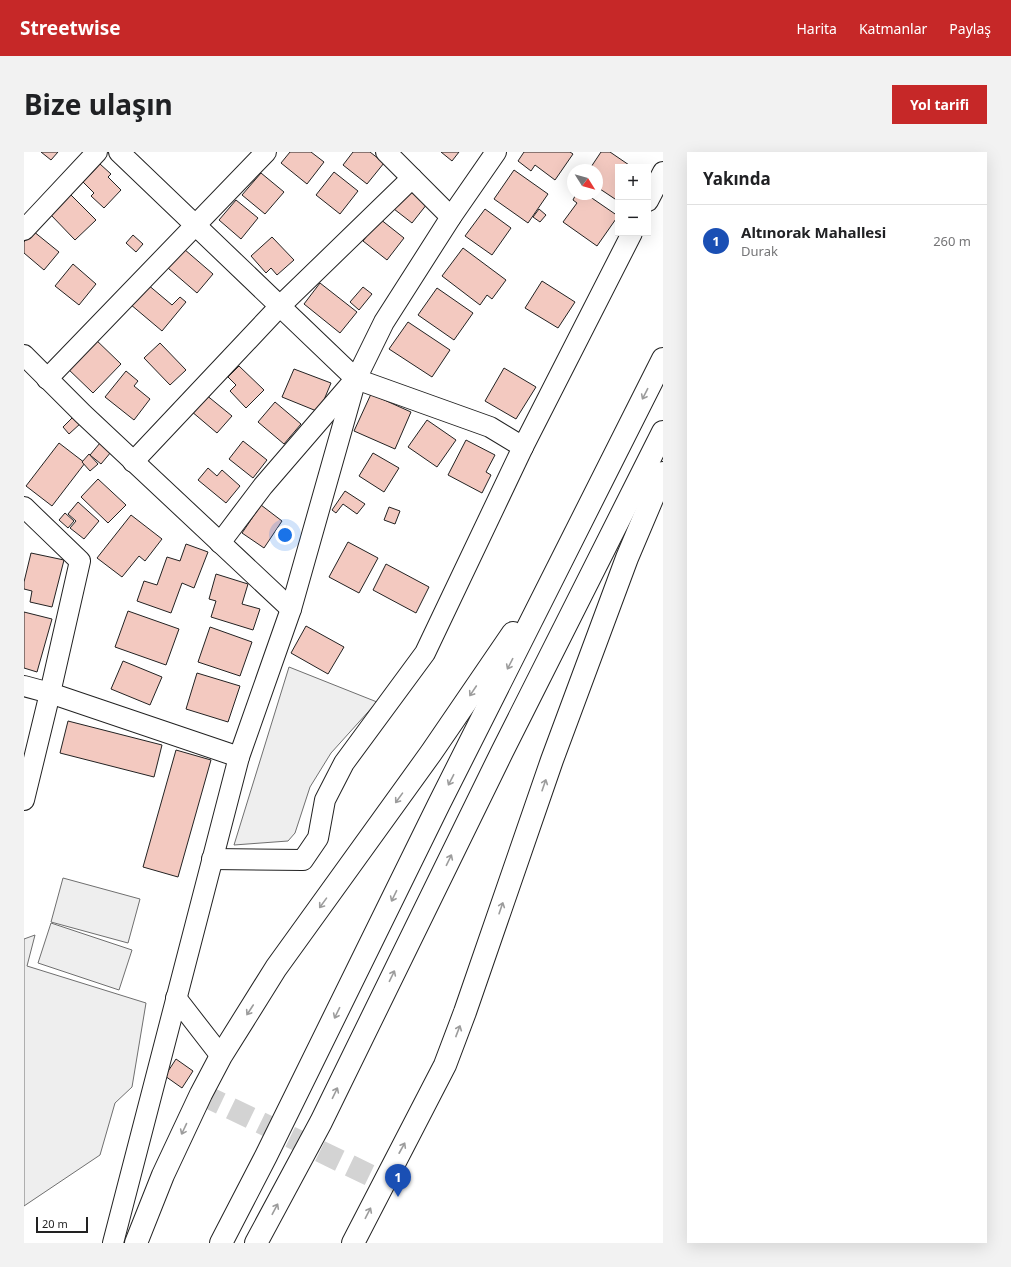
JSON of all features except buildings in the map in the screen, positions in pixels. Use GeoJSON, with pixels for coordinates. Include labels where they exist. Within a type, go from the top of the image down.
{"type":"FeatureCollection","features":[{"type":"Feature","properties":{"kind":"highway"},"geometry":{"type":"LineString","coordinates":[[221,1243],[266,1156],[436,811],[663,360]]}},
{"type":"Feature","properties":{"kind":"highway"},"geometry":{"type":"LineString","coordinates":[[256,1243],[321,1122],[498,759],[663,432]]}},
{"type":"Feature","properties":{"kind":"highway"},"geometry":{"type":"LineString","coordinates":[[353,1243],[445,1065],[465,1012],[552,760],[627,558],[663,473]]}},
{"type":"Feature","properties":{"kind":"highway"},"geometry":{"type":"LineString","coordinates":[[136,1243],[163,1175],[201,1094],[221,1056],[276,968],[431,753],[513,633],[591,504]]}},
{"type":"Feature","properties":{"kind":"street"},"geometry":{"type":"LineString","coordinates":[[24,230],[97,152]]}},
{"type":"Feature","properties":{"kind":"street"},"geometry":{"type":"LineString","coordinates":[[119,152],[356,379],[490,427],[523,447]]}},
{"type":"Feature","properties":{"kind":"street"},"geometry":{"type":"LineString","coordinates":[[47,379],[266,152]]}},
{"type":"Feature","properties":{"kind":"street"},"geometry":{"type":"LineString","coordinates":[[386,152],[451,217]]}},
{"type":"Feature","properties":{"kind":"street"},"geometry":{"type":"LineString","coordinates":[[113,1243],[239,757],[291,609],[356,379],[384,322],[451,217],[496,152]]}},
{"type":"Feature","properties":{"kind":"street"},"geometry":{"type":"LineString","coordinates":[[649,200],[663,172]]}},
{"type":"Feature","properties":{"kind":"street"},"geometry":{"type":"LineString","coordinates":[[133,462],[280,306],[412,178]]}},
{"type":"Feature","properties":{"kind":"street"},"geometry":{"type":"LineString","coordinates":[[212,859],[303,860],[318,838],[325,800],[344,763],[425,653],[523,447],[630,236]]}},
{"type":"Feature","properties":{"kind":"street"},"geometry":{"type":"LineString","coordinates":[[24,355],[133,462],[291,609]]}},
{"type":"Feature","properties":{"kind":"street"},"geometry":{"type":"LineString","coordinates":[[220,543],[263,486],[356,379]]}},
{"type":"Feature","properties":{"kind":"street"},"geometry":{"type":"LineString","coordinates":[[24,507],[80,561],[24,800]]}},
{"type":"Feature","properties":{"kind":"street"},"geometry":{"type":"LineString","coordinates":[[24,686],[50,693],[239,757]]}},
{"type":"Feature","properties":{"kind":"street"},"geometry":{"type":"LineString","coordinates":[[176,998],[204,1032],[221,1056]]}},
{"type":"Feature","properties":{"kind":"shaded area"},"geometry":{"type":"Polygon","coordinates":[[[289,667],[377,702],[331,753],[310,787],[295,833],[288,841],[234,845],[289,667]]]}},
{"type":"Feature","properties":{"kind":"shaded area"},"geometry":{"type":"Polygon","coordinates":[[[63,878],[140,899],[128,943],[51,922],[63,878]]]}},
{"type":"Feature","properties":{"kind":"shaded area"},"geometry":{"type":"Polygon","coordinates":[[[51,923],[132,950],[119,990],[38,963],[51,923]]]}},
{"type":"Feature","properties":{"kind":"shaded area"},"geometry":{"type":"Polygon","coordinates":[[[35,935],[27,966],[146,1003],[132,1087],[115,1103],[100,1155],[24,1206],[24,939],[35,935]]]}},
{"type":"Feature","properties":{"kind":"tunnel"},"geometry":{"type":"LineString","coordinates":[[201,1094],[384,1182]]}},
{"type":"Feature","properties":{"kind":"place","name":"Altınorak Mahallesi"},"geometry":{"type":"Point","coordinates":[398,1197]}}]}
